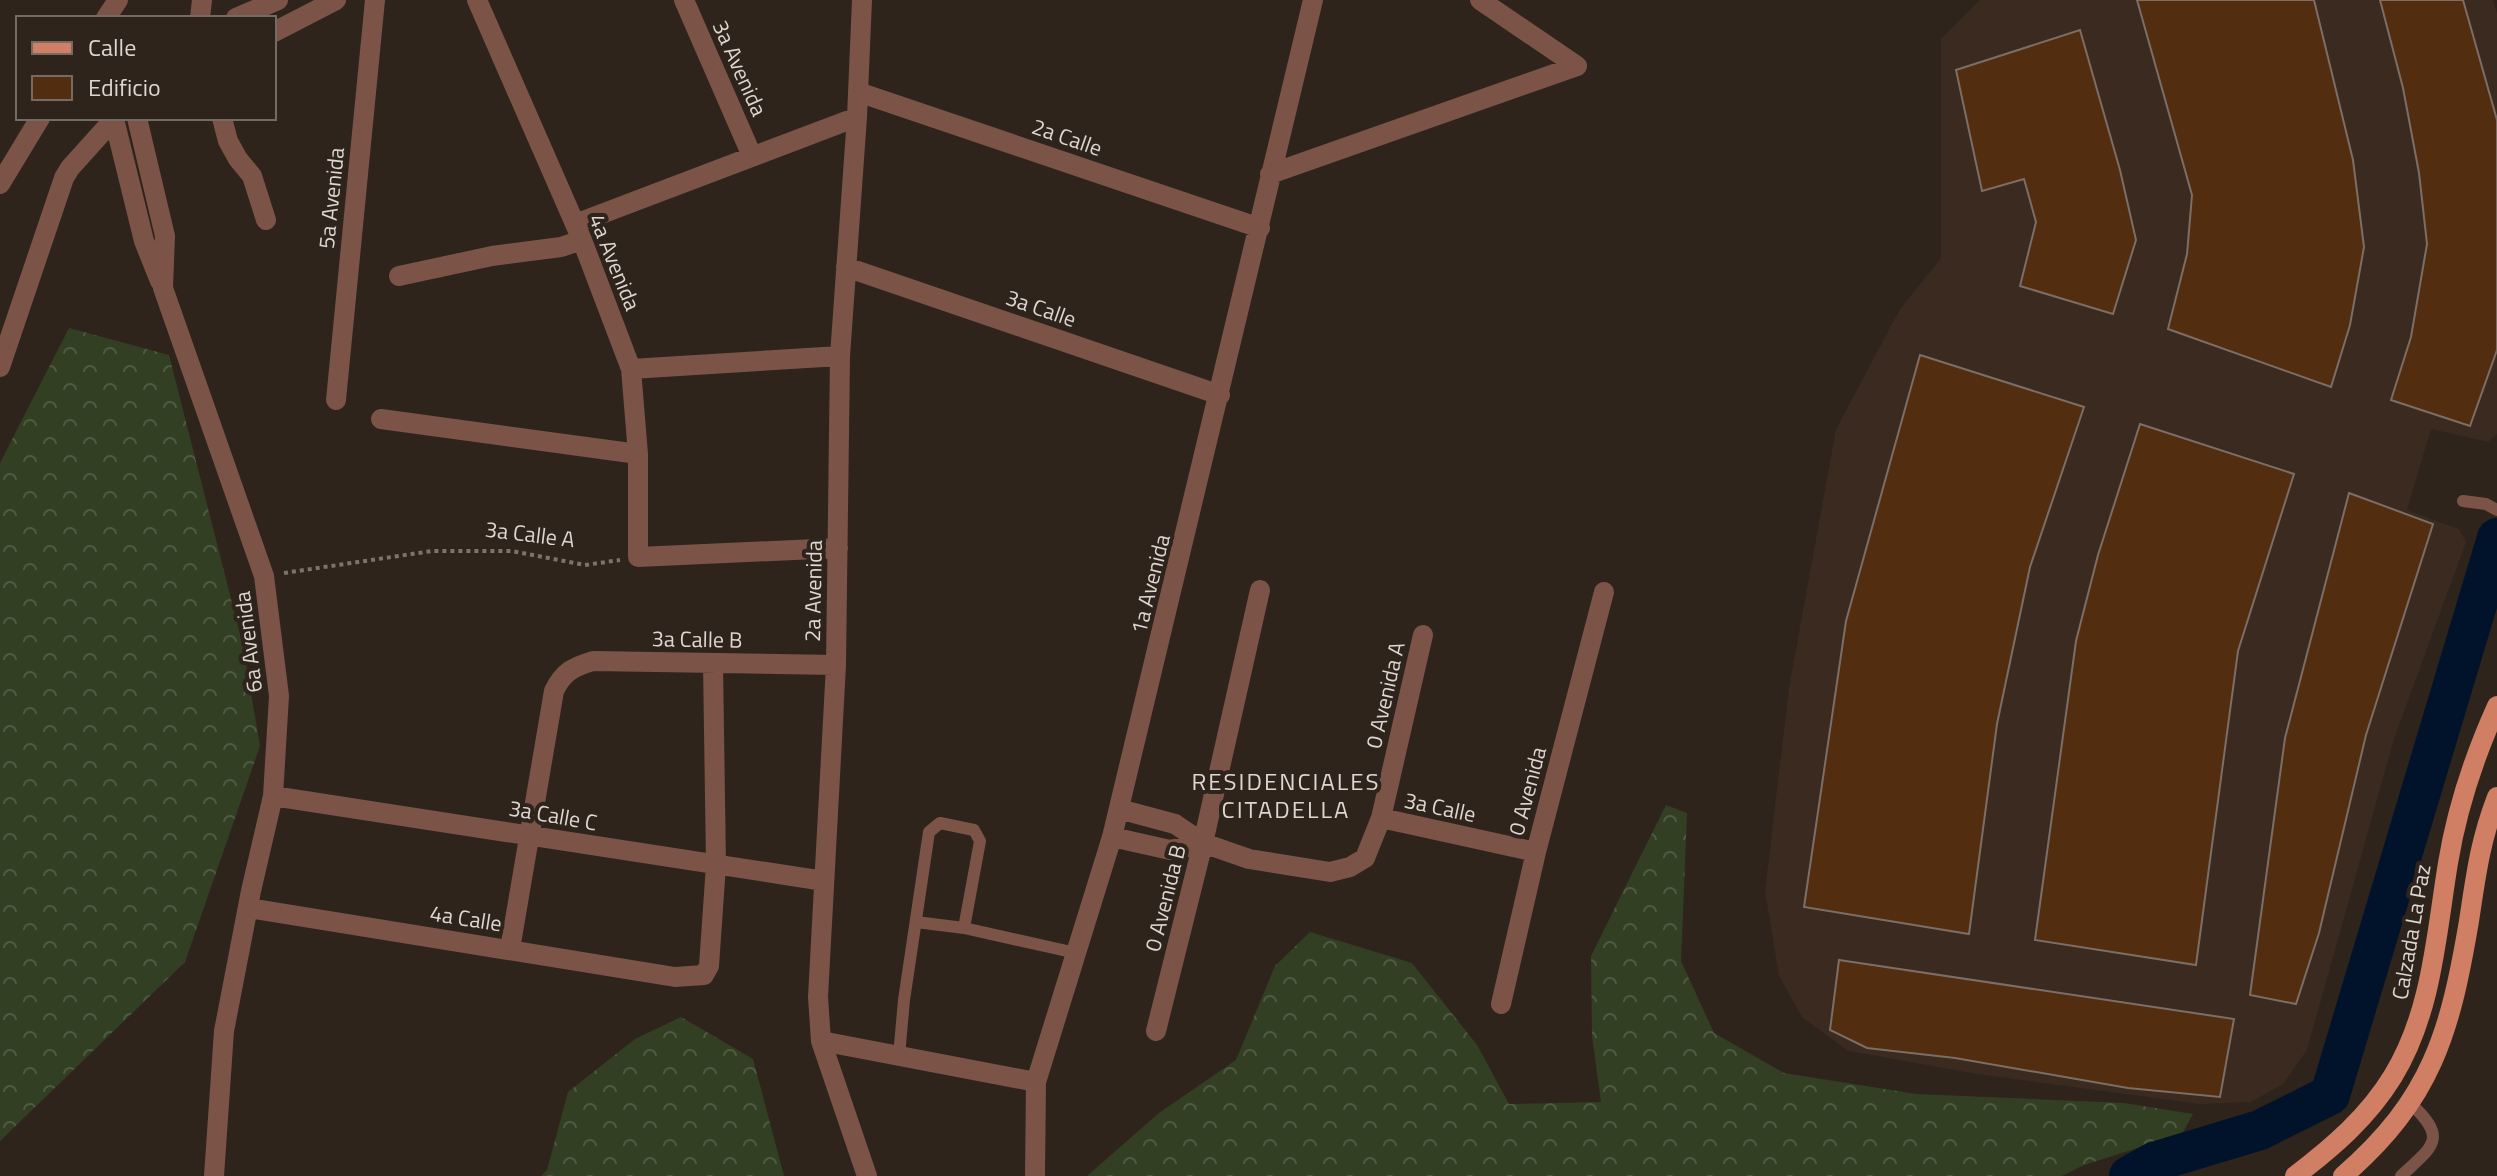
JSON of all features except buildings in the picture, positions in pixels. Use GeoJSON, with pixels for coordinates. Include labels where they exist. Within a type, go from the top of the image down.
{"type":"FeatureCollection","features":[{"type":"Feature","properties":{"kind":"main road","name":"Calzada La Paz"},"geometry":{"type":"LineString","coordinates":[[2295,1176],[2336,1143],[2373,1105],[2394,1074],[2410,1042],[2433,964],[2448,860],[2466,784],[2479,744],[2497,706]]}},
{"type":"Feature","properties":{"kind":"main road"},"geometry":{"type":"LineString","coordinates":[[2343,1176],[2387,1134],[2410,1103],[2438,1052],[2461,966],[2476,863],[2497,797]]}},
{"type":"Feature","properties":{"kind":"street"},"geometry":{"type":"LineString","coordinates":[[241,16],[278,0]]}},
{"type":"Feature","properties":{"kind":"street"},"geometry":{"type":"LineString","coordinates":[[276,31],[336,0]]}},
{"type":"Feature","properties":{"kind":"street","name":"5a Avenida"},"geometry":{"type":"LineString","coordinates":[[336,400],[375,0]]}},
{"type":"Feature","properties":{"kind":"street","name":"4a Avenida"},"geometry":{"type":"LineString","coordinates":[[477,0],[578,232],[631,369],[638,454],[638,557]]}},
{"type":"Feature","properties":{"kind":"street","name":"3a Avenida"},"geometry":{"type":"LineString","coordinates":[[684,0],[752,156]]}},
{"type":"Feature","properties":{"kind":"street","name":"2a Avenida"},"geometry":{"type":"LineString","coordinates":[[862,0],[840,356],[836,665],[818,997],[821,1041],[867,1176]]}},
{"type":"Feature","properties":{"kind":"street","name":"1a Avenida"},"geometry":{"type":"LineString","coordinates":[[1035,1176],[1036,1082],[1112,837],[1313,0]]}},
{"type":"Feature","properties":{"kind":"street"},"geometry":{"type":"LineString","coordinates":[[1270,174],[1577,66],[1480,0]]}},
{"type":"Feature","properties":{"kind":"street","name":"2a Calle"},"geometry":{"type":"LineString","coordinates":[[858,92],[1260,228]]}},
{"type":"Feature","properties":{"kind":"street"},"geometry":{"type":"LineString","coordinates":[[399,276],[492,256],[561,247],[578,232],[752,156],[857,117]]}},
{"type":"Feature","properties":{"kind":"street"},"geometry":{"type":"LineString","coordinates":[[0,184],[39,120]]}},
{"type":"Feature","properties":{"kind":"street"},"geometry":{"type":"LineString","coordinates":[[0,367],[64,178],[113,120]]}},
{"type":"Feature","properties":{"kind":"street"},"geometry":{"type":"LineString","coordinates":[[115,120],[144,241],[163,288]]}},
{"type":"Feature","properties":{"kind":"street","name":"6a Avenida"},"geometry":{"type":"LineString","coordinates":[[137,120],[165,236],[163,288],[264,576],[279,696],[273,796],[224,1031],[214,1176]]}},
{"type":"Feature","properties":{"kind":"street"},"geometry":{"type":"LineString","coordinates":[[223,120],[228,141],[252,176],[266,220]]}},
{"type":"Feature","properties":{"kind":"street","name":"3a Calle"},"geometry":{"type":"LineString","coordinates":[[846,267],[1220,395]]}},
{"type":"Feature","properties":{"kind":"street"},"geometry":{"type":"LineString","coordinates":[[631,369],[840,356]]}},
{"type":"Feature","properties":{"kind":"street"},"geometry":{"type":"LineString","coordinates":[[381,419],[638,454]]}},
{"type":"Feature","properties":{"kind":"street"},"geometry":{"type":"LineString","coordinates":[[638,557],[838,548]]}},
{"type":"Feature","properties":{"kind":"street","name":"0 Avenida B"},"geometry":{"type":"LineString","coordinates":[[1156,1031],[1203,843],[1260,590]]}},
{"type":"Feature","properties":{"kind":"street","name":"0 Avenida"},"geometry":{"type":"LineString","coordinates":[[1501,1004],[1536,852],[1604,592]]}},
{"type":"Feature","properties":{"kind":"street","name":"0 Avenida A"},"geometry":{"type":"LineString","coordinates":[[1203,843],[1249,859],[1330,872],[1350,867],[1365,858],[1381,818],[1423,635]]}},
{"type":"Feature","properties":{"kind":"street","name":"3a Calle B"},"geometry":{"type":"LineString","coordinates":[[530,837],[554,691],[561,675],[574,666],[593,661],[836,665]]}},
{"type":"Feature","properties":{"kind":"street"},"geometry":{"type":"LineString","coordinates":[[713,663],[716,865]]}},
{"type":"Feature","properties":{"kind":"street","name":"3a Calle C"},"geometry":{"type":"LineString","coordinates":[[273,796],[824,881]]}},
{"type":"Feature","properties":{"kind":"street"},"geometry":{"type":"LineString","coordinates":[[1119,809],[1175,824],[1203,843]]}},
{"type":"Feature","properties":{"kind":"street","name":"3a Calle"},"geometry":{"type":"LineString","coordinates":[[1381,818],[1536,852]]}},
{"type":"Feature","properties":{"kind":"street"},"geometry":{"type":"LineString","coordinates":[[510,949],[530,837]]}},
{"type":"Feature","properties":{"kind":"street"},"geometry":{"type":"LineString","coordinates":[[1112,837],[1170,850],[1203,843]]}},
{"type":"Feature","properties":{"kind":"street","name":"4a Calle"},"geometry":{"type":"LineString","coordinates":[[249,908],[675,977],[704,975],[709,966],[716,865]]}},
{"type":"Feature","properties":{"kind":"street"},"geometry":{"type":"LineString","coordinates":[[821,1041],[1036,1082]]}},
{"type":"Feature","properties":{"kind":"lane"},"geometry":{"type":"LineString","coordinates":[[2463,501],[2486,504],[2497,510]]}},
{"type":"Feature","properties":{"kind":"lane"},"geometry":{"type":"LineString","coordinates":[[899,1056],[929,832],[940,823],[974,830],[980,841],[964,928]]}},
{"type":"Feature","properties":{"kind":"lane"},"geometry":{"type":"LineString","coordinates":[[916,922],[964,928],[1076,953]]}},
{"type":"Feature","properties":{"kind":"lane"},"geometry":{"type":"LineString","coordinates":[[2401,1176],[2431,1148],[2434,1138],[2427,1118],[2410,1103]]}},
{"type":"Feature","properties":{"kind":"path","name":"3a Calle A"},"geometry":{"type":"LineString","coordinates":[[264,576],[432,551],[512,551],[585,565],[638,557]]}},
{"type":"Feature","properties":{"kind":"shaded area"},"geometry":{"type":"Polygon","coordinates":[[[1980,0],[2493,0],[2497,13],[2497,434],[2488,442],[2431,429],[2407,510],[2459,529],[2466,542],[2394,739],[2307,1050],[2283,1084],[2251,1102],[2199,1104],[1977,1074],[1848,1051],[1802,1017],[1779,976],[1765,891],[1789,688],[1836,429],[1900,309],[1941,258],[1941,39],[1980,0]]]}},
{"type":"Feature","properties":{"kind":"green space"},"geometry":{"type":"Polygon","coordinates":[[[69,328],[169,355],[243,646],[260,746],[185,962],[0,1141],[0,463],[69,328]]]}},
{"type":"Feature","properties":{"kind":"green space"},"geometry":{"type":"Polygon","coordinates":[[[1666,805],[1687,813],[1681,961],[1714,1033],[1784,1073],[1916,1094],[2124,1103],[2193,1114],[2182,1134],[2084,1165],[2062,1176],[1087,1176],[1159,1113],[1236,1060],[1275,966],[1310,932],[1412,963],[1477,1045],[1509,1104],[1601,1102],[1592,1036],[1591,956],[1666,805]]]}},
{"type":"Feature","properties":{"kind":"green space"},"geometry":{"type":"Polygon","coordinates":[[[681,1017],[753,1059],[784,1176],[541,1176],[547,1170],[568,1092],[635,1039],[681,1017]]]}},
{"type":"Feature","properties":{"kind":"waterway"},"geometry":{"type":"LineString","coordinates":[[2129,1176],[2154,1162],[2260,1130],[2330,1095],[2497,538]]}},
{"type":"Feature","properties":{"kind":"district","name":"RESIDENCIALES CITADELLA"},"geometry":{"type":"Point","coordinates":[1286,796]}}]}
